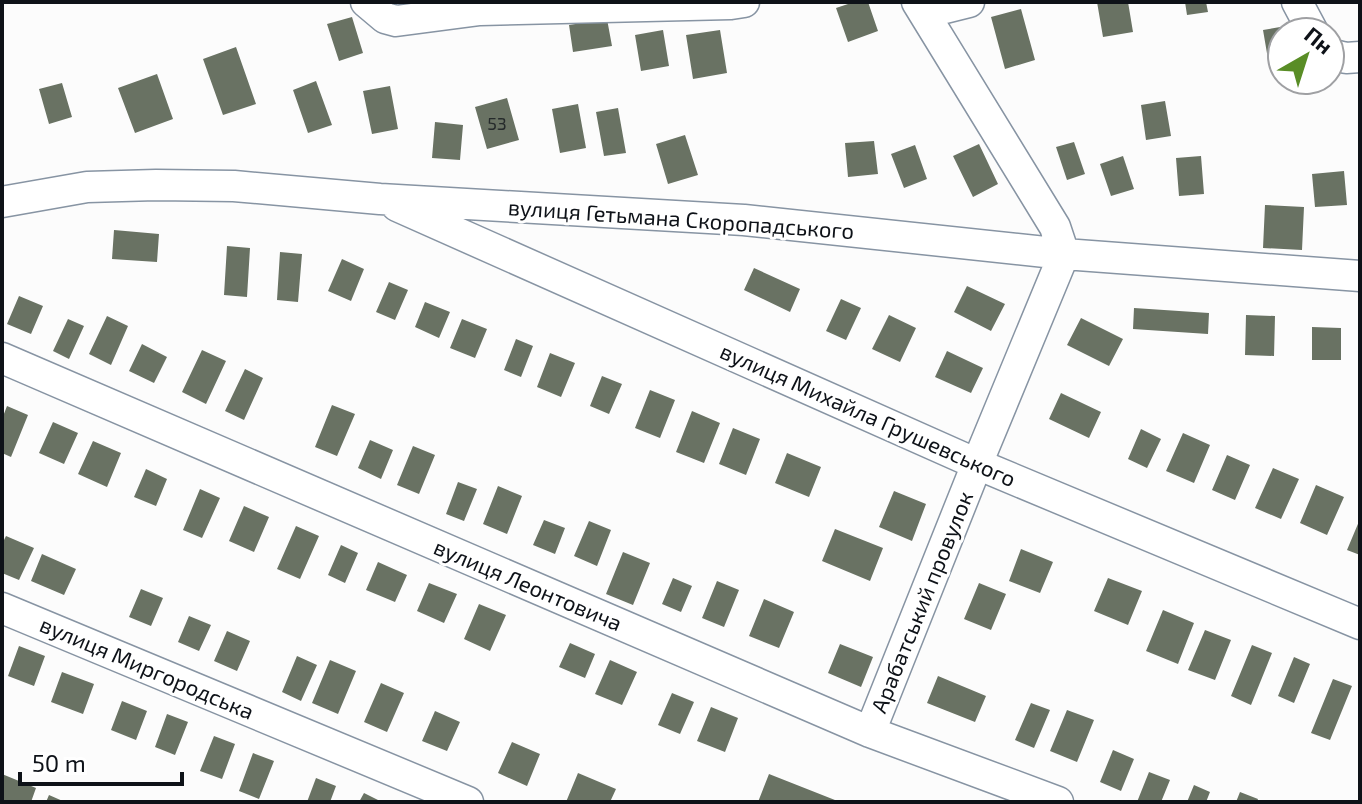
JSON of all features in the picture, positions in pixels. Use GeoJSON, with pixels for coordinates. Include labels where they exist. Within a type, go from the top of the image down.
{"type":"FeatureCollection","features":[{"type":"Feature","properties":{"kind":"street"},"geometry":{"type":"LineString","coordinates":[[366,2],[385,18],[396,21],[480,10],[744,2]]}},
{"type":"Feature","properties":{"kind":"street"},"geometry":{"type":"LineString","coordinates":[[969,2],[921,8],[1055,227],[1064,254]]}},
{"type":"Feature","properties":{"kind":"street","name":"вулиця Гетьмана Скоропадського"},"geometry":{"type":"LineString","coordinates":[[2,202],[87,187],[234,186],[380,199],[744,220],[1064,254],[1360,276]]}},
{"type":"Feature","properties":{"kind":"street","name":"вулиця Михайла Грушевського"},"geometry":{"type":"LineString","coordinates":[[380,199],[977,464],[1360,624]]}},
{"type":"Feature","properties":{"kind":"street","name":"Арабатський провулок"},"geometry":{"type":"LineString","coordinates":[[870,732],[1064,254]]}},
{"type":"Feature","properties":{"kind":"street","name":"вулиця Леонтовича"},"geometry":{"type":"LineString","coordinates":[[2,358],[870,732],[1058,802]]}},
{"type":"Feature","properties":{"kind":"street","name":"вулиця Миргородська"},"geometry":{"type":"LineString","coordinates":[[2,608],[468,802]]}},
{"type":"Feature","properties":{"kind":"building"},"geometry":{"type":"Polygon","coordinates":[[[854,2],[868,2],[878,31],[848,42],[836,8],[854,2]]]}},
{"type":"Feature","properties":{"kind":"building"},"geometry":{"type":"Polygon","coordinates":[[[1097,2],[1128,2],[1133,32],[1103,37],[1097,2]]]}},
{"type":"Feature","properties":{"kind":"building"},"geometry":{"type":"Polygon","coordinates":[[[1185,2],[1206,2],[1208,12],[1187,15],[1185,2]]]}},
{"type":"Feature","properties":{"kind":"building"},"geometry":{"type":"Polygon","coordinates":[[[1021,9],[1035,60],[1005,69],[991,17],[1021,9]]]}},
{"type":"Feature","properties":{"kind":"building"},"geometry":{"type":"Polygon","coordinates":[[[352,17],[363,53],[339,61],[327,24],[352,17]]]}},
{"type":"Feature","properties":{"kind":"building"},"geometry":{"type":"Polygon","coordinates":[[[607,19],[612,46],[573,52],[569,25],[607,19]]]}},
{"type":"Feature","properties":{"kind":"building"},"geometry":{"type":"Polygon","coordinates":[[[663,30],[669,66],[641,71],[635,35],[663,30]]]}},
{"type":"Feature","properties":{"kind":"building"},"geometry":{"type":"Polygon","coordinates":[[[720,30],[727,73],[693,79],[686,35],[720,30]]]}},
{"type":"Feature","properties":{"kind":"building"},"geometry":{"type":"Polygon","coordinates":[[[236,47],[256,104],[223,115],[203,59],[236,47]]]}},
{"type":"Feature","properties":{"kind":"building"},"geometry":{"type":"Polygon","coordinates":[[[157,74],[173,119],[135,133],[118,88],[157,74]]]}},
{"type":"Feature","properties":{"kind":"building"},"geometry":{"type":"Polygon","coordinates":[[[316,81],[332,125],[308,133],[293,90],[316,81]]]}},
{"type":"Feature","properties":{"kind":"building"},"geometry":{"type":"Polygon","coordinates":[[[62,83],[72,117],[49,124],[39,89],[62,83]]]}},
{"type":"Feature","properties":{"kind":"building"},"geometry":{"type":"Polygon","coordinates":[[[390,86],[398,129],[372,134],[363,91],[390,86]]]}},
{"type":"Feature","properties":{"kind":"building"},"geometry":{"type":"Polygon","coordinates":[[[507,98],[519,140],[487,149],[475,107],[507,98]]]}},
{"type":"Feature","properties":{"kind":"building"},"geometry":{"type":"Polygon","coordinates":[[[1165,101],[1171,136],[1146,140],[1141,105],[1165,101]]]}},
{"type":"Feature","properties":{"kind":"building"},"geometry":{"type":"Polygon","coordinates":[[[578,104],[586,148],[560,153],[552,109],[578,104]]]}},
{"type":"Feature","properties":{"kind":"building"},"geometry":{"type":"Polygon","coordinates":[[[618,108],[626,153],[604,156],[596,112],[618,108]]]}},
{"type":"Feature","properties":{"kind":"building"},"geometry":{"type":"Polygon","coordinates":[[[435,122],[463,125],[460,160],[432,158],[435,122]]]}},
{"type":"Feature","properties":{"kind":"building"},"geometry":{"type":"Polygon","coordinates":[[[685,135],[698,175],[668,184],[656,144],[685,135]]]}},
{"type":"Feature","properties":{"kind":"building"},"geometry":{"type":"Polygon","coordinates":[[[874,141],[878,174],[848,177],[845,143],[874,141]]]}},
{"type":"Feature","properties":{"kind":"building"},"geometry":{"type":"Polygon","coordinates":[[[1074,142],[1085,174],[1067,180],[1056,147],[1074,142]]]}},
{"type":"Feature","properties":{"kind":"building"},"geometry":{"type":"Polygon","coordinates":[[[979,144],[998,184],[973,197],[953,156],[979,144]]]}},
{"type":"Feature","properties":{"kind":"building"},"geometry":{"type":"Polygon","coordinates":[[[915,145],[927,179],[904,188],[891,154],[915,145]]]}},
{"type":"Feature","properties":{"kind":"building"},"geometry":{"type":"Polygon","coordinates":[[[1123,156],[1134,189],[1111,196],[1100,164],[1123,156]]]}},
{"type":"Feature","properties":{"kind":"building"},"geometry":{"type":"Polygon","coordinates":[[[1201,156],[1204,194],[1179,196],[1176,158],[1201,156]]]}},
{"type":"Feature","properties":{"kind":"building"},"geometry":{"type":"Polygon","coordinates":[[[1344,171],[1347,205],[1315,207],[1312,174],[1344,171]]]}},
{"type":"Feature","properties":{"kind":"building"},"geometry":{"type":"Polygon","coordinates":[[[1265,205],[1304,207],[1302,250],[1263,248],[1265,205]]]}},
{"type":"Feature","properties":{"kind":"building"},"geometry":{"type":"Polygon","coordinates":[[[114,230],[159,234],[157,262],[112,259],[114,230]]]}},
{"type":"Feature","properties":{"kind":"building"},"geometry":{"type":"Polygon","coordinates":[[[227,246],[250,248],[247,297],[224,295],[227,246]]]}},
{"type":"Feature","properties":{"kind":"building"},"geometry":{"type":"Polygon","coordinates":[[[280,252],[302,254],[298,302],[277,300],[280,252]]]}},
{"type":"Feature","properties":{"kind":"building"},"geometry":{"type":"Polygon","coordinates":[[[342,259],[364,269],[351,301],[328,291],[342,259]]]}},
{"type":"Feature","properties":{"kind":"building"},"geometry":{"type":"Polygon","coordinates":[[[754,268],[800,289],[790,312],[744,290],[754,268]]]}},
{"type":"Feature","properties":{"kind":"building"},"geometry":{"type":"Polygon","coordinates":[[[389,282],[408,290],[395,320],[376,312],[389,282]]]}},
{"type":"Feature","properties":{"kind":"building"},"geometry":{"type":"Polygon","coordinates":[[[967,286],[1005,304],[991,331],[954,312],[967,286]]]}},
{"type":"Feature","properties":{"kind":"building"},"geometry":{"type":"Polygon","coordinates":[[[19,296],[43,306],[31,334],[7,324],[19,296]]]}},
{"type":"Feature","properties":{"kind":"building"},"geometry":{"type":"Polygon","coordinates":[[[841,299],[861,308],[846,340],[826,331],[841,299]]]}},
{"type":"Feature","properties":{"kind":"building"},"geometry":{"type":"Polygon","coordinates":[[[425,302],[450,312],[439,338],[415,327],[425,302]]]}},
{"type":"Feature","properties":{"kind":"building"},"geometry":{"type":"Polygon","coordinates":[[[1134,308],[1209,313],[1208,334],[1133,329],[1134,308]]]}},
{"type":"Feature","properties":{"kind":"building"},"geometry":{"type":"Polygon","coordinates":[[[889,315],[916,328],[900,362],[872,349],[889,315]]]}},
{"type":"Feature","properties":{"kind":"building"},"geometry":{"type":"Polygon","coordinates":[[[1246,315],[1275,316],[1274,356],[1245,355],[1246,315]]]}},
{"type":"Feature","properties":{"kind":"building"},"geometry":{"type":"Polygon","coordinates":[[[107,316],[128,326],[111,365],[89,354],[107,316]]]}},
{"type":"Feature","properties":{"kind":"building"},"geometry":{"type":"Polygon","coordinates":[[[1081,318],[1123,339],[1109,366],[1067,345],[1081,318]]]}},
{"type":"Feature","properties":{"kind":"building"},"geometry":{"type":"Polygon","coordinates":[[[68,319],[84,326],[69,359],[53,351],[68,319]]]}},
{"type":"Feature","properties":{"kind":"building"},"geometry":{"type":"Polygon","coordinates":[[[462,319],[487,329],[475,358],[450,348],[462,319]]]}},
{"type":"Feature","properties":{"kind":"building"},"geometry":{"type":"Polygon","coordinates":[[[1312,327],[1341,328],[1341,360],[1312,360],[1312,327]]]}},
{"type":"Feature","properties":{"kind":"building"},"geometry":{"type":"Polygon","coordinates":[[[516,339],[533,346],[521,377],[504,370],[516,339]]]}},
{"type":"Feature","properties":{"kind":"building"},"geometry":{"type":"Polygon","coordinates":[[[142,344],[167,357],[154,383],[129,371],[142,344]]]}},
{"type":"Feature","properties":{"kind":"building"},"geometry":{"type":"Polygon","coordinates":[[[202,350],[226,361],[206,404],[182,392],[202,350]]]}},
{"type":"Feature","properties":{"kind":"building"},"geometry":{"type":"Polygon","coordinates":[[[947,351],[983,368],[971,393],[935,377],[947,351]]]}},
{"type":"Feature","properties":{"kind":"building"},"geometry":{"type":"Polygon","coordinates":[[[550,353],[575,363],[561,397],[537,387],[550,353]]]}},
{"type":"Feature","properties":{"kind":"building"},"geometry":{"type":"Polygon","coordinates":[[[245,369],[263,378],[244,420],[225,411],[245,369]]]}},
{"type":"Feature","properties":{"kind":"building"},"geometry":{"type":"Polygon","coordinates":[[[602,376],[622,384],[609,414],[590,406],[602,376]]]}},
{"type":"Feature","properties":{"kind":"building"},"geometry":{"type":"Polygon","coordinates":[[[650,390],[675,400],[660,438],[635,428],[650,390]]]}},
{"type":"Feature","properties":{"kind":"building"},"geometry":{"type":"Polygon","coordinates":[[[1061,393],[1101,412],[1089,438],[1049,419],[1061,393]]]}},
{"type":"Feature","properties":{"kind":"building"},"geometry":{"type":"Polygon","coordinates":[[[332,405],[355,414],[337,456],[315,447],[332,405]]]}},
{"type":"Feature","properties":{"kind":"building"},"geometry":{"type":"Polygon","coordinates":[[[7,406],[28,415],[11,457],[2,453],[2,419],[7,406]]]}},
{"type":"Feature","properties":{"kind":"building"},"geometry":{"type":"Polygon","coordinates":[[[692,411],[720,423],[704,463],[676,452],[692,411]]]}},
{"type":"Feature","properties":{"kind":"building"},"geometry":{"type":"Polygon","coordinates":[[[53,422],[78,433],[64,464],[39,453],[53,422]]]}},
{"type":"Feature","properties":{"kind":"building"},"geometry":{"type":"Polygon","coordinates":[[[733,428],[760,439],[746,475],[719,464],[733,428]]]}},
{"type":"Feature","properties":{"kind":"building"},"geometry":{"type":"Polygon","coordinates":[[[1141,429],[1161,439],[1147,468],[1128,459],[1141,429]]]}},
{"type":"Feature","properties":{"kind":"building"},"geometry":{"type":"Polygon","coordinates":[[[1183,433],[1210,445],[1194,483],[1166,471],[1183,433]]]}},
{"type":"Feature","properties":{"kind":"building"},"geometry":{"type":"Polygon","coordinates":[[[370,440],[393,450],[381,479],[358,468],[370,440]]]}},
{"type":"Feature","properties":{"kind":"building"},"geometry":{"type":"Polygon","coordinates":[[[93,441],[121,453],[107,487],[78,474],[93,441]]]}},
{"type":"Feature","properties":{"kind":"building"},"geometry":{"type":"Polygon","coordinates":[[[413,446],[435,455],[419,494],[397,485],[413,446]]]}},
{"type":"Feature","properties":{"kind":"building"},"geometry":{"type":"Polygon","coordinates":[[[787,453],[821,467],[809,497],[775,483],[787,453]]]}},
{"type":"Feature","properties":{"kind":"building"},"geometry":{"type":"Polygon","coordinates":[[[1227,455],[1250,465],[1235,500],[1212,490],[1227,455]]]}},
{"type":"Feature","properties":{"kind":"building"},"geometry":{"type":"Polygon","coordinates":[[[1273,468],[1299,479],[1281,519],[1255,508],[1273,468]]]}},
{"type":"Feature","properties":{"kind":"building"},"geometry":{"type":"Polygon","coordinates":[[[146,469],[167,479],[156,506],[134,497],[146,469]]]}},
{"type":"Feature","properties":{"kind":"building"},"geometry":{"type":"Polygon","coordinates":[[[458,482],[477,489],[464,521],[446,514],[458,482]]]}},
{"type":"Feature","properties":{"kind":"building"},"geometry":{"type":"Polygon","coordinates":[[[1316,485],[1344,497],[1327,535],[1300,523],[1316,485]]]}},
{"type":"Feature","properties":{"kind":"building"},"geometry":{"type":"Polygon","coordinates":[[[498,486],[522,496],[507,534],[483,524],[498,486]]]}},
{"type":"Feature","properties":{"kind":"building"},"geometry":{"type":"Polygon","coordinates":[[[200,489],[220,498],[202,538],[183,530],[200,489]]]}},
{"type":"Feature","properties":{"kind":"building"},"geometry":{"type":"Polygon","coordinates":[[[894,491],[926,504],[912,541],[879,527],[894,491]]]}},
{"type":"Feature","properties":{"kind":"building"},"geometry":{"type":"Polygon","coordinates":[[[244,506],[269,517],[254,552],[229,541],[244,506]]]}},
{"type":"Feature","properties":{"kind":"building"},"geometry":{"type":"Polygon","coordinates":[[[1360,519],[1360,555],[1347,550],[1360,519]]]}},
{"type":"Feature","properties":{"kind":"building"},"geometry":{"type":"Polygon","coordinates":[[[544,520],[565,528],[555,554],[533,545],[544,520]]]}},
{"type":"Feature","properties":{"kind":"building"},"geometry":{"type":"Polygon","coordinates":[[[589,521],[611,530],[597,566],[574,556],[589,521]]]}},
{"type":"Feature","properties":{"kind":"building"},"geometry":{"type":"Polygon","coordinates":[[[296,526],[319,536],[300,579],[277,569],[296,526]]]}},
{"type":"Feature","properties":{"kind":"building"},"geometry":{"type":"Polygon","coordinates":[[[835,529],[883,548],[870,581],[822,561],[835,529]]]}},
{"type":"Feature","properties":{"kind":"building"},"geometry":{"type":"Polygon","coordinates":[[[6,536],[34,548],[19,580],[2,573],[2,544],[6,536]]]}},
{"type":"Feature","properties":{"kind":"building"},"geometry":{"type":"Polygon","coordinates":[[[341,545],[358,553],[345,583],[328,575],[341,545]]]}},
{"type":"Feature","properties":{"kind":"building"},"geometry":{"type":"Polygon","coordinates":[[[1021,549],[1053,562],[1040,593],[1009,581],[1021,549]]]}},
{"type":"Feature","properties":{"kind":"building"},"geometry":{"type":"Polygon","coordinates":[[[623,552],[650,563],[633,605],[606,594],[623,552]]]}},
{"type":"Feature","properties":{"kind":"building"},"geometry":{"type":"Polygon","coordinates":[[[42,554],[76,569],[64,595],[31,581],[42,554]]]}},
{"type":"Feature","properties":{"kind":"building"},"geometry":{"type":"Polygon","coordinates":[[[378,562],[407,575],[395,602],[366,590],[378,562]]]}},
{"type":"Feature","properties":{"kind":"building"},"geometry":{"type":"Polygon","coordinates":[[[673,578],[692,586],[681,612],[662,604],[673,578]]]}},
{"type":"Feature","properties":{"kind":"building"},"geometry":{"type":"Polygon","coordinates":[[[1108,578],[1142,591],[1128,625],[1094,611],[1108,578]]]}},
{"type":"Feature","properties":{"kind":"building"},"geometry":{"type":"Polygon","coordinates":[[[717,581],[739,590],[724,627],[702,618],[717,581]]]}},
{"type":"Feature","properties":{"kind":"building"},"geometry":{"type":"Polygon","coordinates":[[[429,583],[457,594],[444,623],[417,611],[429,583]]]}},
{"type":"Feature","properties":{"kind":"building"},"geometry":{"type":"Polygon","coordinates":[[[979,583],[1006,594],[991,630],[964,619],[979,583]]]}},
{"type":"Feature","properties":{"kind":"building"},"geometry":{"type":"Polygon","coordinates":[[[141,589],[163,598],[151,626],[129,617],[141,589]]]}},
{"type":"Feature","properties":{"kind":"building"},"geometry":{"type":"Polygon","coordinates":[[[764,599],[794,612],[779,648],[749,636],[764,599]]]}},
{"type":"Feature","properties":{"kind":"building"},"geometry":{"type":"Polygon","coordinates":[[[479,604],[506,615],[490,651],[464,639],[479,604]]]}},
{"type":"Feature","properties":{"kind":"building"},"geometry":{"type":"Polygon","coordinates":[[[1163,610],[1194,623],[1178,664],[1146,651],[1163,610]]]}},
{"type":"Feature","properties":{"kind":"building"},"geometry":{"type":"Polygon","coordinates":[[[189,616],[211,625],[199,651],[178,642],[189,616]]]}},
{"type":"Feature","properties":{"kind":"building"},"geometry":{"type":"Polygon","coordinates":[[[1205,630],[1231,640],[1215,680],[1188,670],[1205,630]]]}},
{"type":"Feature","properties":{"kind":"building"},"geometry":{"type":"Polygon","coordinates":[[[227,631],[250,641],[237,671],[214,661],[227,631]]]}},
{"type":"Feature","properties":{"kind":"building"},"geometry":{"type":"Polygon","coordinates":[[[570,643],[595,654],[585,678],[559,667],[570,643]]]}},
{"type":"Feature","properties":{"kind":"building"},"geometry":{"type":"Polygon","coordinates":[[[840,644],[873,657],[861,687],[828,673],[840,644]]]}},
{"type":"Feature","properties":{"kind":"building"},"geometry":{"type":"Polygon","coordinates":[[[1252,645],[1272,653],[1251,705],[1231,696],[1252,645]]]}},
{"type":"Feature","properties":{"kind":"building"},"geometry":{"type":"Polygon","coordinates":[[[19,646],[45,656],[34,686],[8,676],[19,646]]]}},
{"type":"Feature","properties":{"kind":"building"},"geometry":{"type":"Polygon","coordinates":[[[297,656],[317,665],[301,701],[282,692],[297,656]]]}},
{"type":"Feature","properties":{"kind":"building"},"geometry":{"type":"Polygon","coordinates":[[[1294,657],[1310,664],[1294,703],[1278,696],[1294,657]]]}},
{"type":"Feature","properties":{"kind":"building"},"geometry":{"type":"Polygon","coordinates":[[[330,660],[356,671],[338,714],[312,703],[330,660]]]}},
{"type":"Feature","properties":{"kind":"building"},"geometry":{"type":"Polygon","coordinates":[[[610,660],[637,672],[622,705],[595,694],[610,660]]]}},
{"type":"Feature","properties":{"kind":"building"},"geometry":{"type":"Polygon","coordinates":[[[62,672],[94,684],[83,714],[51,702],[62,672]]]}},
{"type":"Feature","properties":{"kind":"building"},"geometry":{"type":"Polygon","coordinates":[[[938,676],[986,696],[975,722],[927,703],[938,676]]]}},
{"type":"Feature","properties":{"kind":"building"},"geometry":{"type":"Polygon","coordinates":[[[1333,679],[1352,686],[1330,740],[1311,733],[1333,679]]]}},
{"type":"Feature","properties":{"kind":"building"},"geometry":{"type":"Polygon","coordinates":[[[381,683],[404,693],[387,732],[364,722],[381,683]]]}},
{"type":"Feature","properties":{"kind":"building"},"geometry":{"type":"Polygon","coordinates":[[[672,693],[694,702],[680,734],[658,725],[672,693]]]}},
{"type":"Feature","properties":{"kind":"building"},"geometry":{"type":"Polygon","coordinates":[[[122,701],[147,711],[136,740],[111,730],[122,701]]]}},
{"type":"Feature","properties":{"kind":"building"},"geometry":{"type":"Polygon","coordinates":[[[1031,703],[1050,710],[1034,748],[1015,740],[1031,703]]]}},
{"type":"Feature","properties":{"kind":"building"},"geometry":{"type":"Polygon","coordinates":[[[711,707],[738,718],[725,752],[697,741],[711,707]]]}},
{"type":"Feature","properties":{"kind":"building"},"geometry":{"type":"Polygon","coordinates":[[[1067,710],[1094,720],[1077,762],[1050,751],[1067,710]]]}},
{"type":"Feature","properties":{"kind":"building"},"geometry":{"type":"Polygon","coordinates":[[[435,711],[460,722],[447,751],[422,741],[435,711]]]}},
{"type":"Feature","properties":{"kind":"building"},"geometry":{"type":"Polygon","coordinates":[[[167,714],[188,722],[175,755],[155,747],[167,714]]]}},
{"type":"Feature","properties":{"kind":"building"},"geometry":{"type":"Polygon","coordinates":[[[214,736],[235,744],[222,779],[200,771],[214,736]]]}},
{"type":"Feature","properties":{"kind":"building"},"geometry":{"type":"Polygon","coordinates":[[[512,742],[540,754],[527,786],[498,773],[512,742]]]}},
{"type":"Feature","properties":{"kind":"building"},"geometry":{"type":"Polygon","coordinates":[[[1113,750],[1134,759],[1121,791],[1100,782],[1113,750]]]}},
{"type":"Feature","properties":{"kind":"building"},"geometry":{"type":"Polygon","coordinates":[[[253,753],[274,761],[259,799],[239,791],[253,753]]]}},
{"type":"Feature","properties":{"kind":"building"},"geometry":{"type":"Polygon","coordinates":[[[1149,772],[1170,780],[1161,802],[1137,802],[1149,772]]]}},
{"type":"Feature","properties":{"kind":"building"},"geometry":{"type":"Polygon","coordinates":[[[578,773],[616,789],[610,802],[566,802],[578,773]]]}},
{"type":"Feature","properties":{"kind":"building"},"geometry":{"type":"Polygon","coordinates":[[[2,774],[36,788],[31,802],[2,802],[2,774]]]}},
{"type":"Feature","properties":{"kind":"building"},"geometry":{"type":"Polygon","coordinates":[[[769,774],[840,802],[758,802],[769,774]]]}},
{"type":"Feature","properties":{"kind":"building"},"geometry":{"type":"Polygon","coordinates":[[[316,778],[336,786],[330,802],[307,802],[316,778]]]}},
{"type":"Feature","properties":{"kind":"building"},"geometry":{"type":"Polygon","coordinates":[[[1194,785],[1210,792],[1206,802],[1187,802],[1194,785]]]}},
{"type":"Feature","properties":{"kind":"building"},"geometry":{"type":"Polygon","coordinates":[[[1240,792],[1258,799],[1257,802],[1236,802],[1240,792]]]}},
{"type":"Feature","properties":{"kind":"building"},"geometry":{"type":"Polygon","coordinates":[[[364,793],[382,802],[359,802],[364,793]]]}},
{"type":"Feature","properties":{"kind":"building"},"geometry":{"type":"Polygon","coordinates":[[[49,795],[65,802],[46,802],[49,795]]]}}]}
